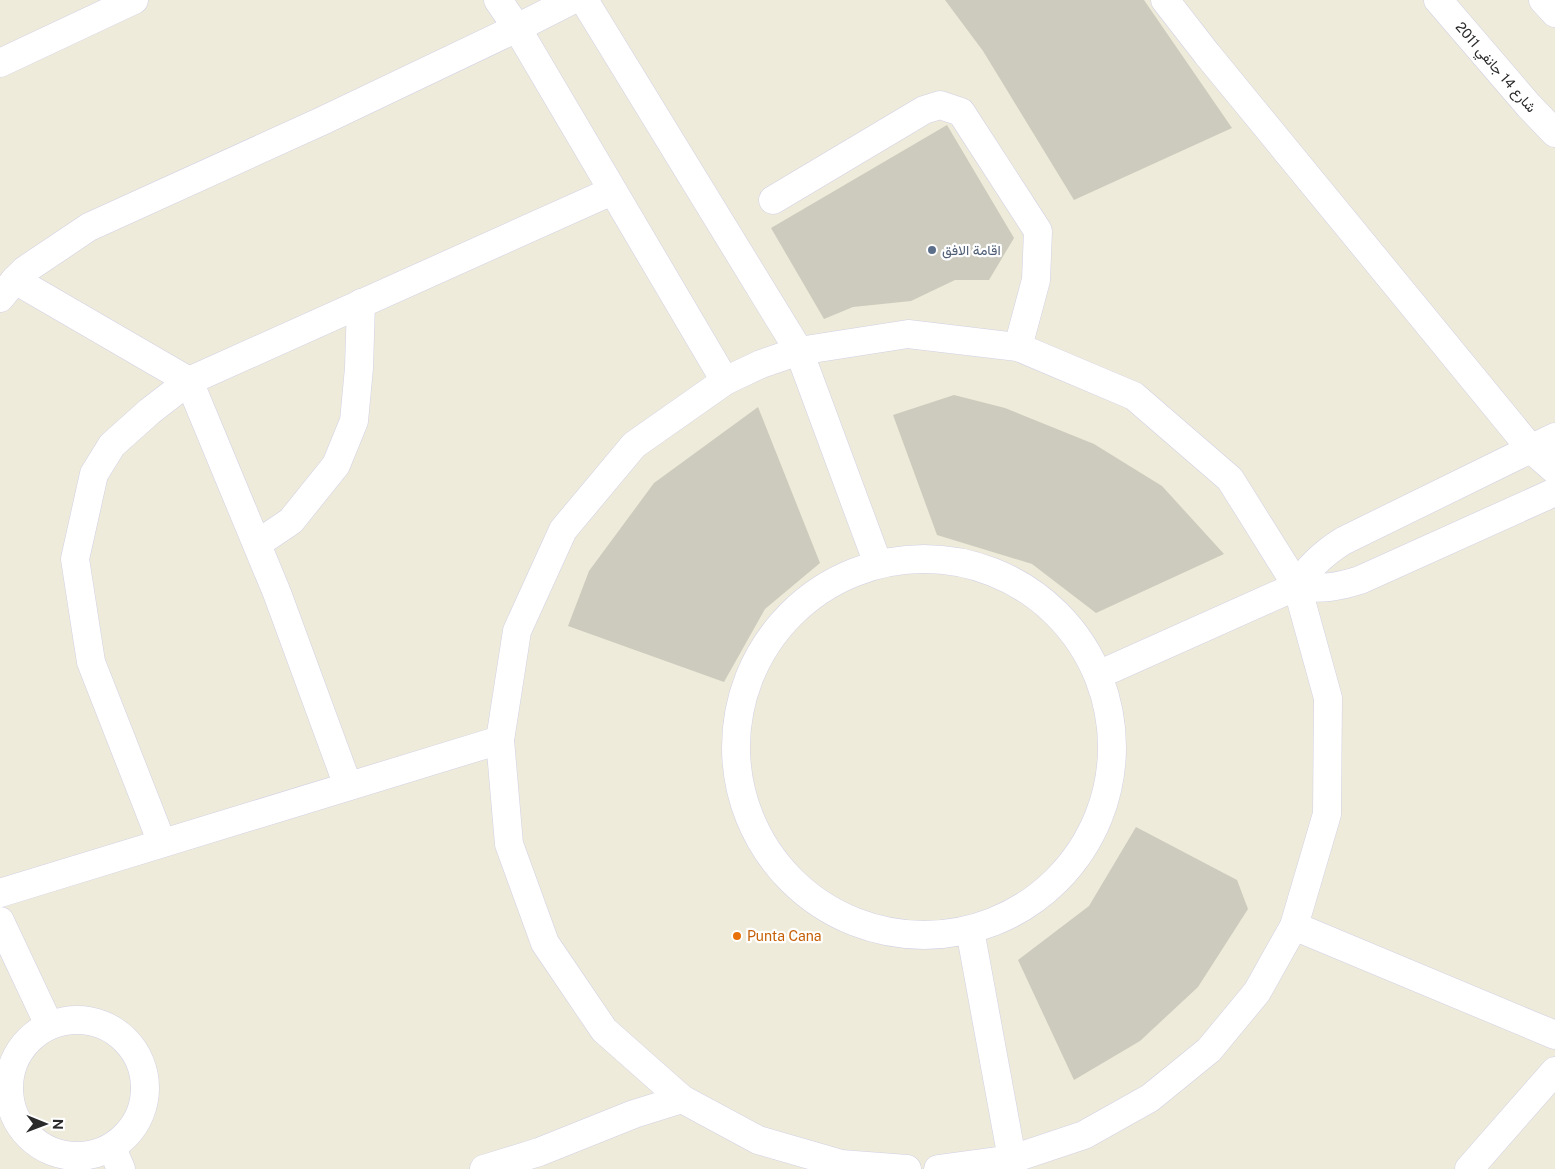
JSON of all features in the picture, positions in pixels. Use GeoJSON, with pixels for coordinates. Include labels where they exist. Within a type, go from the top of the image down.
{"type":"FeatureCollection","features":[{"type":"Feature","properties":{"kind":"street"},"geometry":{"type":"LineString","coordinates":[[0,63],[134,0]]}},
{"type":"Feature","properties":{"kind":"street"},"geometry":{"type":"LineString","coordinates":[[498,0],[517,28],[725,381]]}},
{"type":"Feature","properties":{"kind":"street"},"geometry":{"type":"LineString","coordinates":[[348,786],[278,593],[189,381],[7,289],[25,270],[89,227],[322,121],[572,0]]}},
{"type":"Feature","properties":{"kind":"street"},"geometry":{"type":"LineString","coordinates":[[584,0],[800,351],[878,564]]}},
{"type":"Feature","properties":{"kind":"street"},"geometry":{"type":"LineString","coordinates":[[1165,0],[1207,54],[1531,449],[1555,470]]}},
{"type":"Feature","properties":{"kind":"street","name":"شارع 14 جانفي 2011"},"geometry":{"type":"LineString","coordinates":[[1438,0],[1529,106],[1555,133]]}},
{"type":"Feature","properties":{"kind":"street"},"geometry":{"type":"LineString","coordinates":[[1543,0],[1555,13]]}},
{"type":"Feature","properties":{"kind":"street"},"geometry":{"type":"LineString","coordinates":[[774,200],[924,110],[940,105],[961,112],[1038,231],[1036,280],[1018,347]]}},
{"type":"Feature","properties":{"kind":"street"},"geometry":{"type":"LineString","coordinates":[[162,843],[91,662],[75,559],[94,474],[112,445],[150,410],[189,381],[612,191]]}},
{"type":"Feature","properties":{"kind":"street"},"geometry":{"type":"LineString","coordinates":[[257,544],[291,521],[336,465],[354,421],[359,368],[361,304]]}},
{"type":"Feature","properties":{"kind":"street"},"geometry":{"type":"LineString","coordinates":[[907,1169],[841,1164],[758,1140],[682,1099],[604,1030],[545,943],[509,844],[500,740],[517,630],[563,530],[634,444],[725,381],[761,364],[800,351],[908,334],[1018,347],[1134,396],[1230,479],[1297,586],[1328,698],[1327,814],[1294,926],[1257,992],[1208,1050],[1187,1068],[1150,1098],[1084,1135],[1013,1166],[938,1169]]}},
{"type":"Feature","properties":{"kind":"street"},"geometry":{"type":"LineString","coordinates":[[1098,675],[1297,586],[1316,560],[1343,541],[1555,437]]}},
{"type":"Feature","properties":{"kind":"street"},"geometry":{"type":"LineString","coordinates":[[1297,586],[1312,589],[1328,588],[1360,580],[1555,492]]}},
{"type":"Feature","properties":{"kind":"street"},"geometry":{"type":"LineString","coordinates":[[931,558],[958,561],[1008,578],[1032,592],[1065,622],[1086,651],[1098,675],[1107,700],[1111,727],[1112,754],[1109,781],[1103,807],[1078,855],[1062,876],[1042,894],[996,922],[944,935],[918,936],[891,933],[865,926],[832,911],[796,885],[762,843],[754,827],[742,793],[737,767],[736,740],[739,713],[746,687],[756,662],[786,618],[828,584],[852,572],[904,559],[931,558]]}},
{"type":"Feature","properties":{"kind":"street"},"geometry":{"type":"LineString","coordinates":[[0,893],[500,740]]}},
{"type":"Feature","properties":{"kind":"street"},"geometry":{"type":"LineString","coordinates":[[0,922],[49,1025]]}},
{"type":"Feature","properties":{"kind":"street"},"geometry":{"type":"LineString","coordinates":[[1294,926],[1555,1035]]}},
{"type":"Feature","properties":{"kind":"street"},"geometry":{"type":"LineString","coordinates":[[970,930],[1013,1166]]}},
{"type":"Feature","properties":{"kind":"street"},"geometry":{"type":"LineString","coordinates":[[69,1019],[96,1022],[110,1027],[126,1040],[138,1056],[145,1076],[145,1097],[140,1117],[128,1135],[117,1158],[95,1155],[77,1158],[58,1155],[41,1147],[27,1136],[6,1109],[12,1066],[26,1041],[49,1025],[69,1019]]}},
{"type":"Feature","properties":{"kind":"street"},"geometry":{"type":"LineString","coordinates":[[1470,1169],[1555,1071]]}},
{"type":"Feature","properties":{"kind":"street"},"geometry":{"type":"LineString","coordinates":[[484,1169],[543,1160],[634,1114],[682,1099]]}},
{"type":"Feature","properties":{"kind":"building"},"geometry":{"type":"Polygon","coordinates":[[[945,0],[1144,0],[1232,128],[1074,200],[983,51],[945,0]]]}},
{"type":"Feature","properties":{"kind":"building"},"geometry":{"type":"Polygon","coordinates":[[[947,125],[1014,238],[989,280],[955,280],[911,301],[853,307],[824,319],[771,228],[947,125]]]}},
{"type":"Feature","properties":{"kind":"building"},"geometry":{"type":"Polygon","coordinates":[[[954,395],[1005,408],[1094,444],[1162,486],[1224,554],[1096,613],[1032,564],[937,535],[893,415],[954,395]]]}},
{"type":"Feature","properties":{"kind":"building"},"geometry":{"type":"Polygon","coordinates":[[[758,407],[820,563],[765,609],[724,682],[568,626],[589,571],[654,483],[758,407]]]}},
{"type":"Feature","properties":{"kind":"building"},"geometry":{"type":"Polygon","coordinates":[[[1136,827],[1237,880],[1248,909],[1198,987],[1140,1041],[1074,1080],[1018,960],[1089,906],[1136,827]]]}},
{"type":"Feature","properties":{"kind":"place","name":"اقامة الافق"},"geometry":{"type":"Point","coordinates":[932,250]}},
{"type":"Feature","properties":{"kind":"place","name":"Punta Cana"},"geometry":{"type":"Point","coordinates":[737,936]}}]}
